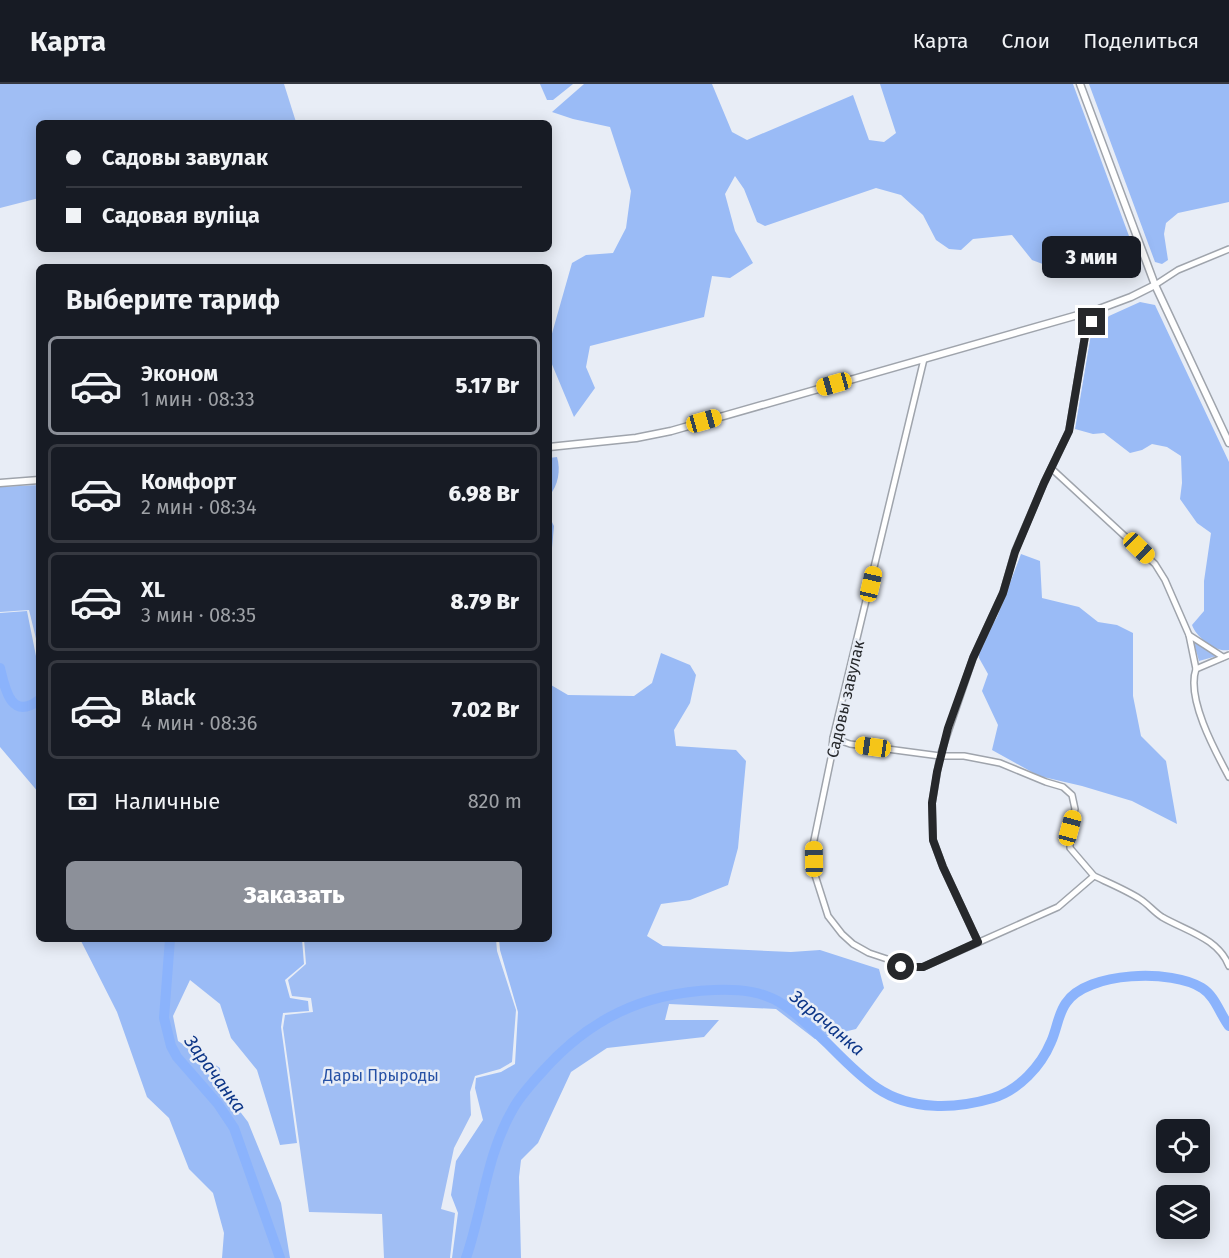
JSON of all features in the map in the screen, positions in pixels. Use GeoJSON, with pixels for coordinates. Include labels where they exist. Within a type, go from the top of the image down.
{"type":"FeatureCollection","features":[{"type":"Feature","properties":{"kind":"street"},"geometry":{"type":"LineString","coordinates":[[1080,84],[1155,285],[1229,443]]}},
{"type":"Feature","properties":{"kind":"street"},"geometry":{"type":"LineString","coordinates":[[552,447],[636,438],[672,430],[1099,309],[1131,297],[1178,270],[1229,249]]}},
{"type":"Feature","properties":{"kind":"street"},"geometry":{"type":"LineString","coordinates":[[978,942],[933,840],[932,803],[940,756],[973,658],[996,609],[1015,552],[1069,431],[1085,336],[1099,309]]}},
{"type":"Feature","properties":{"kind":"street","name":"Садовы завулак"},"geometry":{"type":"LineString","coordinates":[[924,359],[833,738],[813,846],[814,872],[828,916],[836,928],[854,944],[901,967],[923,967],[1058,907],[1094,876]]}},
{"type":"Feature","properties":{"kind":"street"},"geometry":{"type":"LineString","coordinates":[[1052,469],[1155,564],[1165,580],[1189,634],[1196,669],[1193,687],[1198,707],[1229,777]]}},
{"type":"Feature","properties":{"kind":"street"},"geometry":{"type":"LineString","coordinates":[[0,483],[36,480]]}},
{"type":"Feature","properties":{"kind":"street"},"geometry":{"type":"LineString","coordinates":[[1189,634],[1226,656]]}},
{"type":"Feature","properties":{"kind":"street"},"geometry":{"type":"LineString","coordinates":[[1196,669],[1226,656]]}},
{"type":"Feature","properties":{"kind":"street"},"geometry":{"type":"LineString","coordinates":[[833,738],[850,744],[940,756],[964,756],[1000,763],[1063,787],[1072,795],[1075,809],[1070,828],[1070,848],[1094,876],[1141,899],[1158,915],[1214,945],[1229,966]]}},
{"type":"Feature","properties":{"kind":"green space"},"geometry":{"type":"Polygon","coordinates":[[[0,84],[284,84],[295,120],[36,120],[36,199],[0,208],[0,84]]]}},
{"type":"Feature","properties":{"kind":"green space"},"geometry":{"type":"Polygon","coordinates":[[[36,485],[36,639],[29,610],[0,612],[0,487],[36,485]]]}},
{"type":"Feature","properties":{"kind":"green space"},"geometry":{"type":"Polygon","coordinates":[[[1193,640],[1217,656],[1199,661],[1193,640]]]}},
{"type":"Feature","properties":{"kind":"green space","name":"Дары Прыроды"},"geometry":{"type":"Polygon","coordinates":[[[304,942],[496,942],[516,1010],[512,1062],[500,1069],[475,1076],[470,1092],[471,1115],[454,1148],[441,1209],[455,1213],[450,1258],[384,1258],[382,1214],[309,1212],[283,1028],[285,1015],[313,1012],[311,998],[292,996],[288,980],[306,964],[304,942]]]}},
{"type":"Feature","properties":{"kind":"shaded area"},"geometry":{"type":"Polygon","coordinates":[[[540,84],[573,84],[553,100],[547,100],[540,84]]]}},
{"type":"Feature","properties":{"kind":"shaded area"},"geometry":{"type":"Polygon","coordinates":[[[584,84],[712,84],[732,132],[747,140],[853,95],[869,140],[884,142],[896,133],[880,84],[1073,84],[1129,236],[1105,251],[1048,266],[1032,260],[1012,235],[973,239],[961,250],[949,249],[936,240],[923,215],[901,195],[876,188],[765,226],[757,222],[744,189],[735,176],[725,194],[735,231],[753,263],[730,278],[712,276],[704,317],[590,346],[586,367],[595,388],[574,417],[552,364],[552,333],[572,263],[586,255],[613,253],[626,228],[631,191],[610,127],[552,112],[584,84]]]}},
{"type":"Feature","properties":{"kind":"shaded area"},"geometry":{"type":"Polygon","coordinates":[[[1089,84],[1229,84],[1229,202],[1178,213],[1166,223],[1164,234],[1168,260],[1162,264],[1155,262],[1089,84]]]}},
{"type":"Feature","properties":{"kind":"shaded area"},"geometry":{"type":"Polygon","coordinates":[[[1140,302],[1155,305],[1229,462],[1229,650],[1218,649],[1207,643],[1192,625],[1204,611],[1204,581],[1211,533],[1197,523],[1180,499],[1181,456],[1167,447],[1152,444],[1130,453],[1104,433],[1093,434],[1075,429],[1091,334],[1109,316],[1140,302]]]}},
{"type":"Feature","properties":{"kind":"shaded area"},"geometry":{"type":"Polygon","coordinates":[[[557,457],[559,467],[558,478],[552,492],[552,458],[557,457]]]}},
{"type":"Feature","properties":{"kind":"shaded area"},"geometry":{"type":"Polygon","coordinates":[[[552,522],[554,526],[552,548],[552,522]]]}},
{"type":"Feature","properties":{"kind":"shaded area"},"geometry":{"type":"Polygon","coordinates":[[[1021,554],[1040,561],[1042,598],[1079,607],[1098,622],[1117,625],[1133,633],[1133,696],[1141,736],[1166,761],[1177,824],[1132,801],[1039,776],[992,750],[998,725],[982,691],[988,674],[979,658],[979,648],[997,617],[1021,554]]]}},
{"type":"Feature","properties":{"kind":"shaded area"},"geometry":{"type":"Polygon","coordinates":[[[27,611],[36,656],[36,789],[0,747],[0,613],[27,611]]]}},
{"type":"Feature","properties":{"kind":"shaded area"},"geometry":{"type":"Polygon","coordinates":[[[661,653],[690,665],[696,675],[690,703],[674,730],[676,746],[736,750],[746,761],[738,848],[728,885],[690,900],[661,904],[647,936],[663,946],[791,952],[820,950],[879,969],[884,988],[856,1029],[815,1039],[776,1009],[669,1004],[665,1020],[719,1020],[704,1037],[607,1048],[571,1072],[538,1143],[521,1160],[519,1177],[521,1258],[452,1258],[458,1213],[451,1195],[456,1161],[483,1120],[475,1088],[476,1078],[501,1072],[515,1064],[518,1012],[499,942],[552,942],[552,686],[568,695],[634,696],[652,683],[661,653]]]}},
{"type":"Feature","properties":{"kind":"shaded area"},"geometry":{"type":"Polygon","coordinates":[[[82,942],[302,942],[304,964],[285,980],[290,998],[308,1001],[309,1011],[283,1013],[281,1027],[297,1143],[280,1145],[257,1070],[231,1038],[220,1004],[190,980],[173,1016],[178,1041],[220,1068],[222,1088],[248,1122],[281,1203],[290,1258],[222,1258],[224,1233],[213,1193],[189,1169],[169,1118],[147,1097],[117,1012],[82,942]]]}},
{"type":"Feature","properties":{"kind":"waterway","name":"Зарачанка"},"geometry":{"type":"LineString","coordinates":[[0,668],[7,693],[16,705],[29,706],[36,702]]}},
{"type":"Feature","properties":{"kind":"waterway","name":"Зарачанка"},"geometry":{"type":"LineString","coordinates":[[170,942],[164,1018],[171,1046],[177,1057],[218,1104],[234,1128],[280,1258]]}},
{"type":"Feature","properties":{"kind":"waterway","name":"Зарачанка"},"geometry":{"type":"LineString","coordinates":[[466,1258],[491,1163],[504,1127],[519,1099],[560,1053],[579,1037],[619,1012],[641,1003],[688,992],[714,990],[742,991],[768,997],[796,1014],[857,1073],[877,1088],[904,1101],[934,1106],[979,1102],[1003,1094],[1020,1083],[1047,1051],[1066,1003],[1077,992],[1092,984],[1131,976],[1152,976],[1189,982],[1207,991],[1229,1026]]}},
{"type":"Feature","properties":{"kind":"route"},"geometry":{"type":"LineString","coordinates":[[901,967],[923,967],[978,942],[933,840],[932,803],[940,756],[954,709],[982,636],[1003,593],[1015,552],[1069,431],[1080,359],[1085,336],[1092,322]]}}]}
